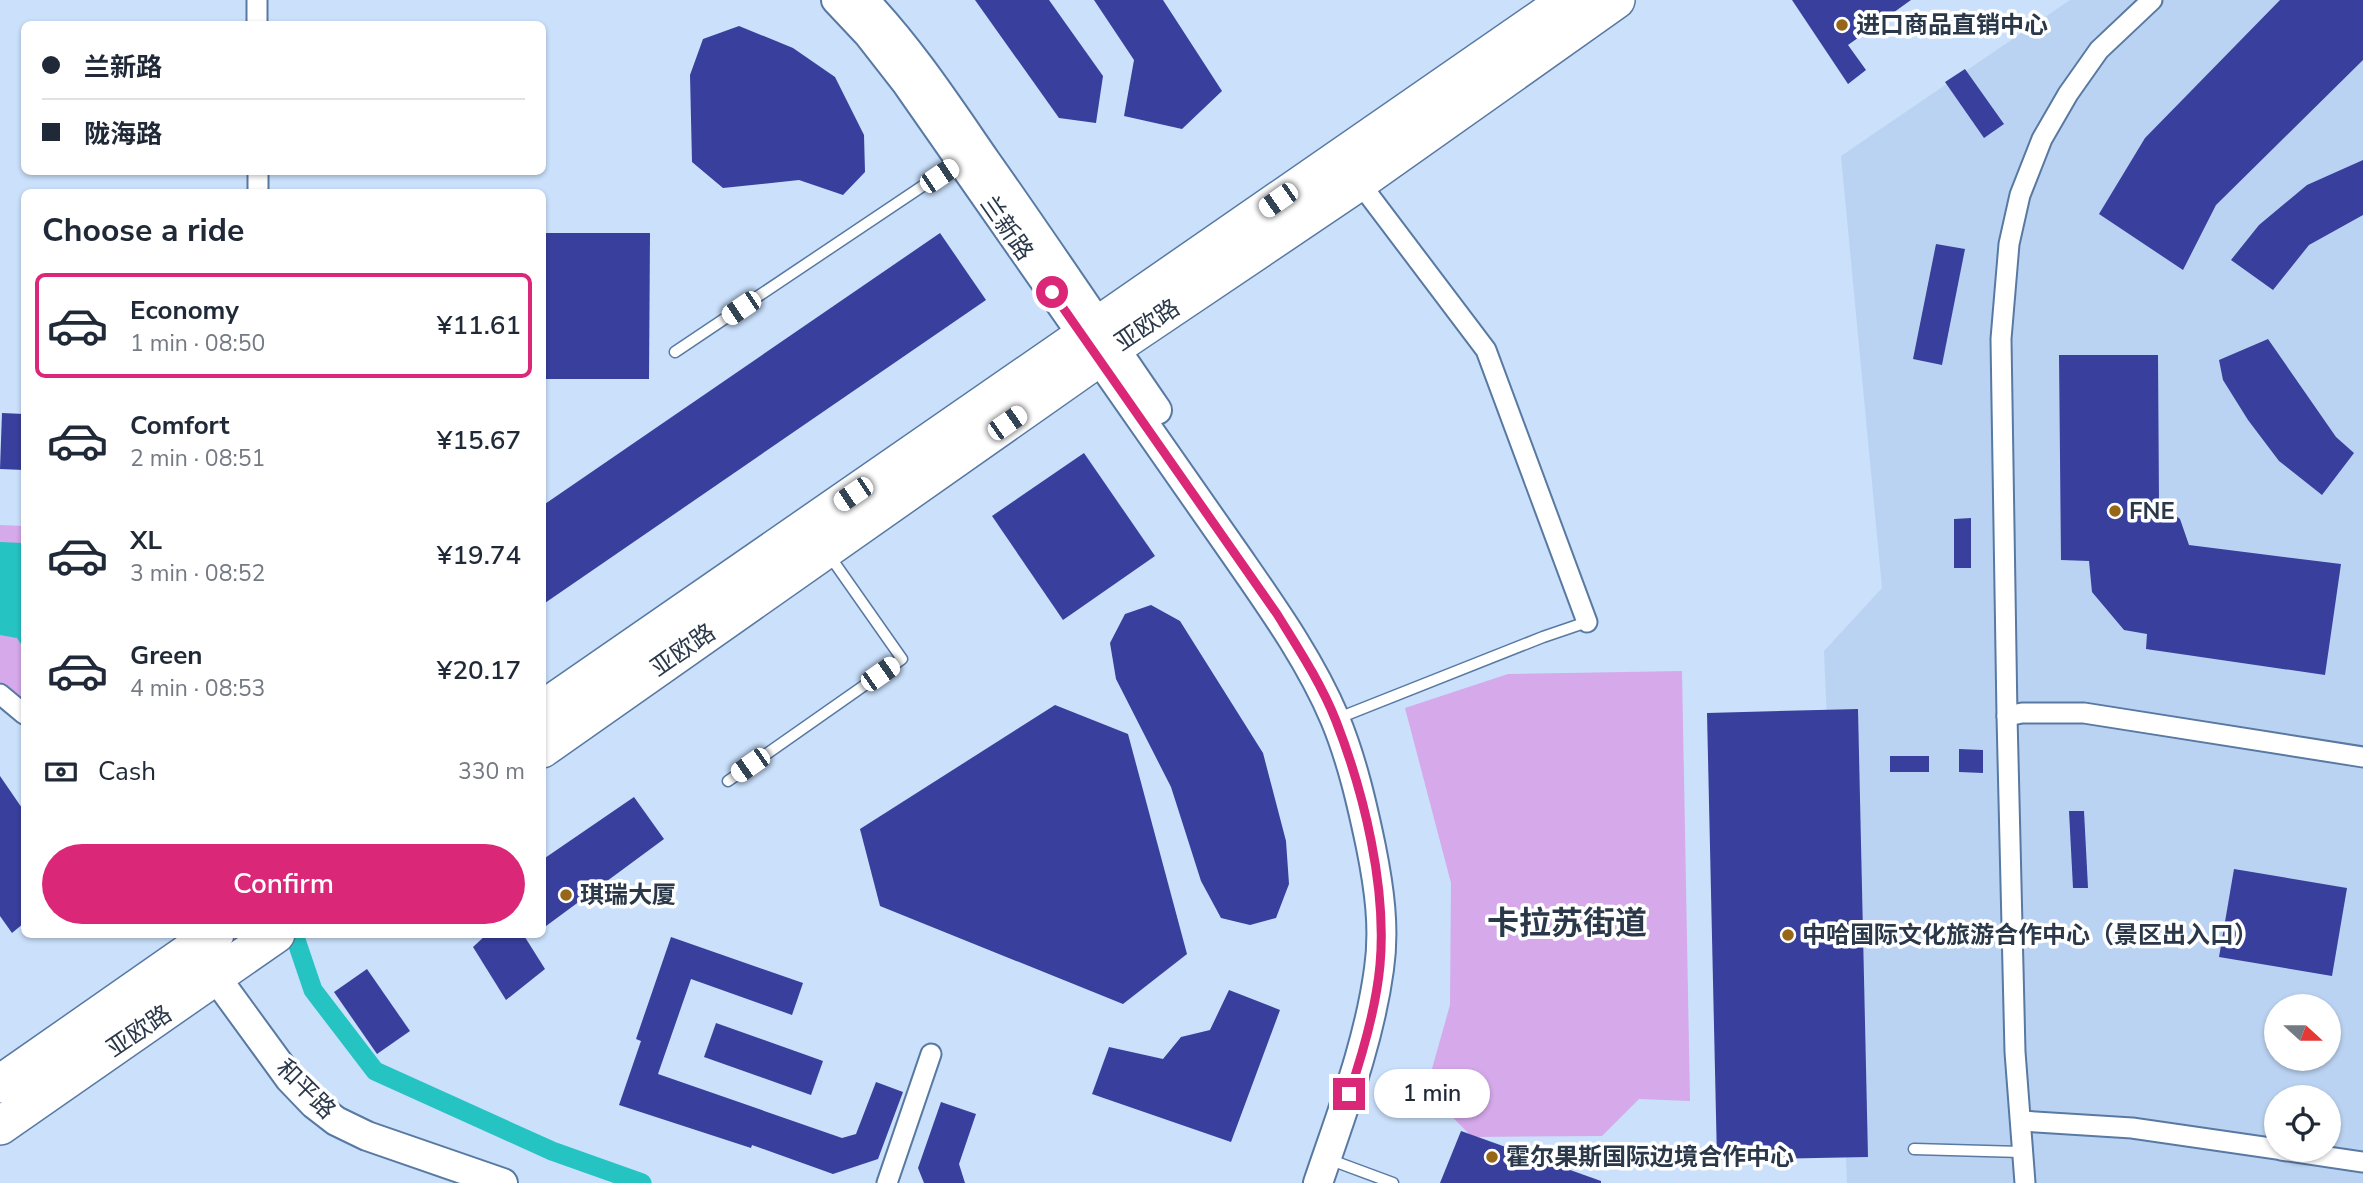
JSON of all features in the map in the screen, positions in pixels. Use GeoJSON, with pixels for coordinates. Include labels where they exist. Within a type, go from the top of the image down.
{"type":"FeatureCollection","features":[{"type":"Feature","properties":{"kind":"highway","name":"亚欧路"},"geometry":{"type":"LineString","coordinates":[[546,746],[825,549],[1098,342],[1568,0]]}},
{"type":"Feature","properties":{"kind":"highway","name":"亚欧路"},"geometry":{"type":"LineString","coordinates":[[546,707],[1098,342],[1359,182],[1616,0]]}},
{"type":"Feature","properties":{"kind":"highway","name":"亚欧路"},"geometry":{"type":"LineString","coordinates":[[0,1126],[270,938]]}},
{"type":"Feature","properties":{"kind":"highway","name":"亚欧路"},"geometry":{"type":"LineString","coordinates":[[0,1084],[198,939]]}},
{"type":"Feature","properties":{"kind":"street"},"geometry":{"type":"LineString","coordinates":[[257,0],[257,21]]}},
{"type":"Feature","properties":{"kind":"street","name":"兰新路"},"geometry":{"type":"LineString","coordinates":[[836,0],[969,154]]}},
{"type":"Feature","properties":{"kind":"street","name":"兰新路"},"geometry":{"type":"LineString","coordinates":[[864,0],[921,69],[969,154],[1098,342],[1343,715]]}},
{"type":"Feature","properties":{"kind":"street"},"geometry":{"type":"LineString","coordinates":[[2025,1183],[2015,1052],[2007,716],[2001,339],[2009,244],[2020,195],[2042,139],[2068,94],[2099,50],[2152,0]]}},
{"type":"Feature","properties":{"kind":"street"},"geometry":{"type":"LineString","coordinates":[[1359,182],[1486,350],[1587,622]]}},
{"type":"Feature","properties":{"kind":"street"},"geometry":{"type":"LineString","coordinates":[[0,694],[21,712]]}},
{"type":"Feature","properties":{"kind":"street"},"geometry":{"type":"LineString","coordinates":[[2007,716],[2022,713],[2084,713],[2363,757]]}},
{"type":"Feature","properties":{"kind":"street"},"geometry":{"type":"LineString","coordinates":[[1335,1173],[1370,1080],[1387,1023],[1396,962],[1395,892],[1382,814],[1343,715]]}},
{"type":"Feature","properties":{"kind":"street"},"geometry":{"type":"LineString","coordinates":[[1318,1183],[1357,1071],[1372,1014],[1380,965],[1380,891],[1343,715]]}},
{"type":"Feature","properties":{"kind":"street","name":"和平路"},"geometry":{"type":"LineString","coordinates":[[198,939],[216,978],[290,1079],[314,1104],[336,1121],[366,1136],[503,1183]]}},
{"type":"Feature","properties":{"kind":"street"},"geometry":{"type":"LineString","coordinates":[[887,1183],[932,1054]]}},
{"type":"Feature","properties":{"kind":"street"},"geometry":{"type":"LineString","coordinates":[[2021,1121],[2132,1128],[2264,1147]]}},
{"type":"Feature","properties":{"kind":"street"},"geometry":{"type":"LineString","coordinates":[[2341,1159],[2363,1162]]}},
{"type":"Feature","properties":{"kind":"lane"},"geometry":{"type":"LineString","coordinates":[[675,352],[969,154]]}},
{"type":"Feature","properties":{"kind":"lane"},"geometry":{"type":"LineString","coordinates":[[728,781],[902,659],[825,549]]}},
{"type":"Feature","properties":{"kind":"lane"},"geometry":{"type":"LineString","coordinates":[[1343,715],[1587,622]]}},
{"type":"Feature","properties":{"kind":"lane"},"geometry":{"type":"LineString","coordinates":[[1913,1149],[2021,1152]]}},
{"type":"Feature","properties":{"kind":"lane"},"geometry":{"type":"LineString","coordinates":[[1335,1173],[1393,1183]]}},
{"type":"Feature","properties":{"kind":"shaded area"},"geometry":{"type":"Polygon","coordinates":[[[2070,0],[2363,0],[2363,1183],[1847,1183],[1824,651],[1882,588],[1841,156],[2070,0]]]}},
{"type":"Feature","properties":{"kind":"shaded area"},"geometry":{"type":"Polygon","coordinates":[[[0,525],[21,526],[21,699],[0,682],[0,525]]]}},
{"type":"Feature","properties":{"kind":"shaded area"},"geometry":{"type":"Polygon","coordinates":[[[0,542],[21,543],[21,644],[17,638],[0,635],[0,542]]]}},
{"type":"Feature","properties":{"kind":"shaded area"},"geometry":{"type":"Polygon","coordinates":[[[1682,671],[1690,1101],[1639,1099],[1602,1136],[1472,1137],[1426,1090],[1450,1005],[1451,883],[1405,708],[1508,674],[1682,671]]]}},
{"type":"Feature","properties":{"kind":"building"},"geometry":{"type":"Polygon","coordinates":[[[975,0],[1049,0],[1103,76],[1096,123],[1059,118],[975,0]]]}},
{"type":"Feature","properties":{"kind":"building"},"geometry":{"type":"Polygon","coordinates":[[[1094,0],[1163,0],[1222,91],[1182,129],[1124,116],[1134,60],[1094,0]]]}},
{"type":"Feature","properties":{"kind":"building","name":"进口商品直销中心"},"geometry":{"type":"Polygon","coordinates":[[[1792,0],[1911,0],[1848,45],[1866,70],[1848,84],[1792,0]]]}},
{"type":"Feature","properties":{"kind":"building"},"geometry":{"type":"Polygon","coordinates":[[[2280,0],[2363,0],[2363,60],[2216,205],[2183,270],[2099,214],[2145,138],[2280,0]]]}},
{"type":"Feature","properties":{"kind":"building"},"geometry":{"type":"Polygon","coordinates":[[[739,26],[793,48],[835,77],[864,135],[865,172],[843,195],[799,180],[723,188],[692,162],[690,75],[703,39],[739,26]]]}},
{"type":"Feature","properties":{"kind":"building"},"geometry":{"type":"Polygon","coordinates":[[[1965,69],[2004,124],[1984,138],[1945,82],[1965,69]]]}},
{"type":"Feature","properties":{"kind":"building"},"geometry":{"type":"Polygon","coordinates":[[[2363,160],[2363,215],[2309,245],[2273,290],[2231,260],[2259,225],[2307,185],[2363,160]]]}},
{"type":"Feature","properties":{"kind":"building"},"geometry":{"type":"Polygon","coordinates":[[[546,233],[650,233],[649,379],[546,379],[546,233]]]}},
{"type":"Feature","properties":{"kind":"building"},"geometry":{"type":"Polygon","coordinates":[[[940,233],[986,300],[546,602],[546,503],[940,233]]]}},
{"type":"Feature","properties":{"kind":"building"},"geometry":{"type":"Polygon","coordinates":[[[1936,244],[1965,249],[1942,365],[1913,359],[1936,244]]]}},
{"type":"Feature","properties":{"kind":"building"},"geometry":{"type":"Polygon","coordinates":[[[2268,339],[2336,437],[2354,453],[2322,495],[2279,461],[2248,420],[2223,380],[2219,360],[2268,339]]]}},
{"type":"Feature","properties":{"kind":"building","name":"FNE"},"geometry":{"type":"Polygon","coordinates":[[[2059,355],[2158,355],[2159,502],[2180,519],[2189,545],[2341,564],[2325,675],[2146,649],[2147,634],[2124,630],[2092,592],[2089,561],[2061,560],[2059,355]]]}},
{"type":"Feature","properties":{"kind":"building"},"geometry":{"type":"Polygon","coordinates":[[[2,413],[21,414],[21,470],[0,469],[2,413]]]}},
{"type":"Feature","properties":{"kind":"building"},"geometry":{"type":"Polygon","coordinates":[[[1084,453],[1155,556],[1063,620],[992,516],[1084,453]]]}},
{"type":"Feature","properties":{"kind":"building"},"geometry":{"type":"Polygon","coordinates":[[[1971,518],[1971,568],[1954,568],[1954,519],[1971,518]]]}},
{"type":"Feature","properties":{"kind":"building"},"geometry":{"type":"Polygon","coordinates":[[[1151,605],[1180,621],[1263,753],[1286,841],[1289,884],[1276,918],[1250,925],[1221,918],[1201,881],[1171,787],[1116,679],[1110,643],[1125,614],[1151,605]]]}},
{"type":"Feature","properties":{"kind":"building"},"geometry":{"type":"Polygon","coordinates":[[[1055,705],[1128,734],[1187,954],[1123,1004],[880,906],[860,829],[1055,705]]]}},
{"type":"Feature","properties":{"kind":"building","name":"中哈国际文化旅游合作中心（景区出入口）"},"geometry":{"type":"Polygon","coordinates":[[[1858,709],[1868,1157],[1717,1160],[1707,713],[1858,709]]]}},
{"type":"Feature","properties":{"kind":"building"},"geometry":{"type":"Polygon","coordinates":[[[1959,749],[1983,750],[1983,773],[1959,772],[1959,749]]]}},
{"type":"Feature","properties":{"kind":"building"},"geometry":{"type":"Polygon","coordinates":[[[1890,756],[1929,756],[1929,772],[1890,772],[1890,756]]]}},
{"type":"Feature","properties":{"kind":"building"},"geometry":{"type":"Polygon","coordinates":[[[0,776],[21,807],[21,926],[12,933],[0,916],[0,776]]]}},
{"type":"Feature","properties":{"kind":"building","name":"琪瑞大厦"},"geometry":{"type":"Polygon","coordinates":[[[634,797],[664,839],[546,926],[546,857],[634,797]]]}},
{"type":"Feature","properties":{"kind":"building"},"geometry":{"type":"Polygon","coordinates":[[[2069,811],[2084,811],[2088,888],[2073,888],[2069,811]]]}},
{"type":"Feature","properties":{"kind":"building"},"geometry":{"type":"Polygon","coordinates":[[[2234,869],[2347,888],[2332,976],[2219,957],[2234,869]]]}},
{"type":"Feature","properties":{"kind":"building"},"geometry":{"type":"Polygon","coordinates":[[[671,937],[803,983],[792,1015],[691,979],[658,1074],[842,1138],[856,1134],[876,1082],[903,1092],[878,1159],[833,1174],[752,1145],[751,1148],[619,1105],[641,1041],[636,1039],[671,937]]]}},
{"type":"Feature","properties":{"kind":"building","name":"琪瑞大厦"},"geometry":{"type":"Polygon","coordinates":[[[483,938],[526,938],[545,969],[506,1000],[473,947],[483,938]]]}},
{"type":"Feature","properties":{"kind":"building"},"geometry":{"type":"Polygon","coordinates":[[[367,969],[410,1031],[377,1054],[334,992],[367,969]]]}},
{"type":"Feature","properties":{"kind":"building"},"geometry":{"type":"Polygon","coordinates":[[[1229,990],[1280,1010],[1231,1142],[1092,1094],[1109,1047],[1163,1059],[1181,1037],[1210,1030],[1229,990]]]}},
{"type":"Feature","properties":{"kind":"building"},"geometry":{"type":"Polygon","coordinates":[[[716,1023],[823,1061],[811,1095],[704,1057],[716,1023]]]}},
{"type":"Feature","properties":{"kind":"building"},"geometry":{"type":"Polygon","coordinates":[[[941,1102],[976,1114],[959,1164],[965,1183],[924,1183],[918,1168],[941,1102]]]}},
{"type":"Feature","properties":{"kind":"building","name":"霍尔果斯国际边境合作中心"},"geometry":{"type":"Polygon","coordinates":[[[1461,1131],[1601,1181],[1601,1183],[1440,1183],[1461,1131]]]}},
{"type":"Feature","properties":{"kind":"waterway"},"geometry":{"type":"LineString","coordinates":[[295,938],[313,990],[375,1071],[552,1151],[642,1183]]}},
{"type":"Feature","properties":{"kind":"place","name":"进口商品直销中心"},"geometry":{"type":"Point","coordinates":[1842,25]}},
{"type":"Feature","properties":{"kind":"place","name":"FNE"},"geometry":{"type":"Point","coordinates":[2115,511]}},
{"type":"Feature","properties":{"kind":"place","name":"琪瑞大厦"},"geometry":{"type":"Point","coordinates":[566,895]}},
{"type":"Feature","properties":{"kind":"place","name":"中哈国际文化旅游合作中心（景区出入口）"},"geometry":{"type":"Point","coordinates":[1788,935]}},
{"type":"Feature","properties":{"kind":"place","name":"霍尔果斯国际边境合作中心"},"geometry":{"type":"Point","coordinates":[1492,1157]}},
{"type":"Feature","properties":{"kind":"district","name":"卡拉苏街道"},"geometry":{"type":"Point","coordinates":[1567,923]}},
{"type":"Feature","properties":{"kind":"route"},"geometry":{"type":"LineString","coordinates":[[1052,292],[1277,614],[1335,719],[1354,776],[1380,891],[1380,965],[1372,1014],[1349,1094]]}}]}
